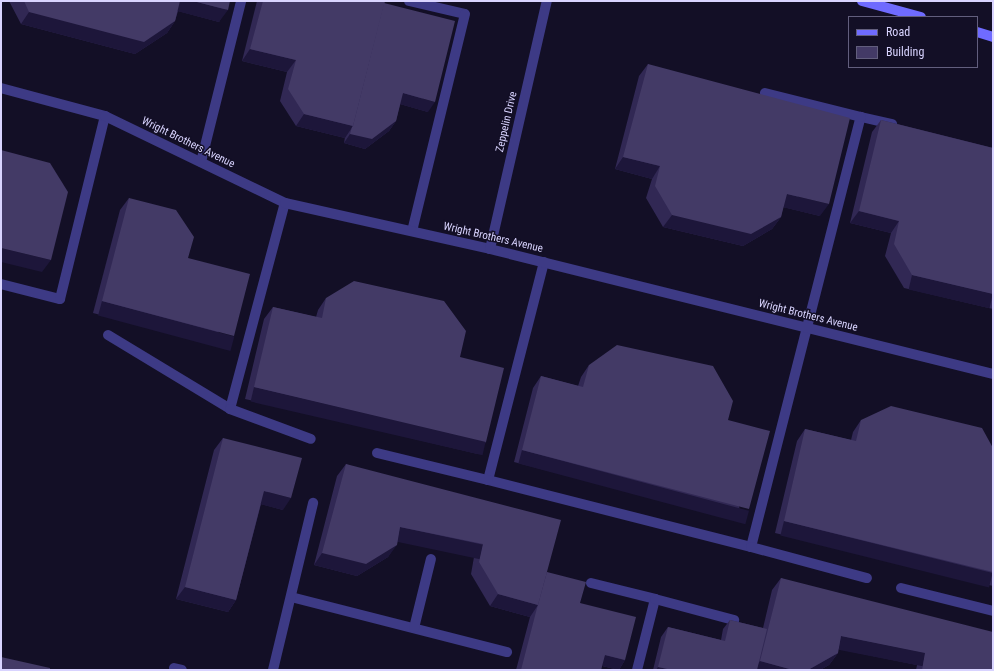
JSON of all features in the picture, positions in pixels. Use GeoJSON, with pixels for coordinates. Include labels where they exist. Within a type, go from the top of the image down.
{"type":"FeatureCollection","features":[{"type":"Feature","properties":{"kind":"main road"},"geometry":{"type":"LineString","coordinates":[[862,1],[917,16]]}},
{"type":"Feature","properties":{"kind":"main road"},"geometry":{"type":"LineString","coordinates":[[978,32],[993,36]]}},
{"type":"Feature","properties":{"kind":"street"},"geometry":{"type":"LineString","coordinates":[[201,162],[241,1]]}},
{"type":"Feature","properties":{"kind":"street"},"geometry":{"type":"LineString","coordinates":[[409,1],[465,14],[412,231]]}},
{"type":"Feature","properties":{"kind":"street","name":"Zeppelin Drive"},"geometry":{"type":"LineString","coordinates":[[490,249],[548,1]]}},
{"type":"Feature","properties":{"kind":"street","name":"Wright Brothers Avenue"},"geometry":{"type":"LineString","coordinates":[[1,88],[105,116],[285,203],[544,262],[993,374]]}},
{"type":"Feature","properties":{"kind":"street"},"geometry":{"type":"LineString","coordinates":[[765,93],[904,127]]}},
{"type":"Feature","properties":{"kind":"street"},"geometry":{"type":"LineString","coordinates":[[1,284],[60,299],[105,116]]}},
{"type":"Feature","properties":{"kind":"street"},"geometry":{"type":"LineString","coordinates":[[751,547],[861,117]]}},
{"type":"Feature","properties":{"kind":"street"},"geometry":{"type":"LineString","coordinates":[[230,409],[285,203]]}},
{"type":"Feature","properties":{"kind":"street"},"geometry":{"type":"LineString","coordinates":[[488,480],[544,262]]}},
{"type":"Feature","properties":{"kind":"street"},"geometry":{"type":"LineString","coordinates":[[108,335],[230,409],[311,439]]}},
{"type":"Feature","properties":{"kind":"street"},"geometry":{"type":"LineString","coordinates":[[377,454],[488,480],[867,578]]}},
{"type":"Feature","properties":{"kind":"street"},"geometry":{"type":"LineString","coordinates":[[273,670],[313,503]]}},
{"type":"Feature","properties":{"kind":"street"},"geometry":{"type":"LineString","coordinates":[[414,628],[431,559]]}},
{"type":"Feature","properties":{"kind":"street"},"geometry":{"type":"LineString","coordinates":[[591,583],[734,620]]}},
{"type":"Feature","properties":{"kind":"street"},"geometry":{"type":"LineString","coordinates":[[901,588],[993,611]]}},
{"type":"Feature","properties":{"kind":"street"},"geometry":{"type":"LineString","coordinates":[[291,597],[507,652]]}},
{"type":"Feature","properties":{"kind":"street"},"geometry":{"type":"LineString","coordinates":[[637,670],[655,599]]}},
{"type":"Feature","properties":{"kind":"building"},"geometry":{"type":"Polygon","coordinates":[[[24,1],[180,1],[175,21],[144,42],[29,12],[24,1]]]}},
{"type":"Feature","properties":{"kind":"building"},"geometry":{"type":"Polygon","coordinates":[[[193,1],[230,1],[228,10],[193,1]]]}},
{"type":"Feature","properties":{"kind":"building"},"geometry":{"type":"Polygon","coordinates":[[[263,1],[385,1],[353,126],[304,114],[288,89],[296,60],[250,49],[263,1]]]}},
{"type":"Feature","properties":{"kind":"building"},"geometry":{"type":"Polygon","coordinates":[[[384,3],[455,21],[435,102],[403,93],[396,121],[372,139],[350,134],[384,3]]]}},
{"type":"Feature","properties":{"kind":"building"},"geometry":{"type":"Polygon","coordinates":[[[648,64],[850,118],[829,204],[787,194],[781,217],[751,234],[672,215],[655,186],[660,166],[623,157],[648,64]]]}},
{"type":"Feature","properties":{"kind":"building"},"geometry":{"type":"Polygon","coordinates":[[[881,120],[993,148],[993,294],[912,275],[894,244],[899,221],[859,211],[881,120]]]}},
{"type":"Feature","properties":{"kind":"building"},"geometry":{"type":"Polygon","coordinates":[[[1,150],[50,163],[68,192],[51,260],[1,248],[1,150]]]}},
{"type":"Feature","properties":{"kind":"building"},"geometry":{"type":"Polygon","coordinates":[[[129,198],[176,210],[194,237],[188,258],[250,274],[234,336],[102,301],[129,198]]]}},
{"type":"Feature","properties":{"kind":"building"},"geometry":{"type":"Polygon","coordinates":[[[354,281],[444,301],[466,331],[460,357],[504,368],[486,442],[254,387],[273,307],[322,318],[326,298],[354,281]]]}},
{"type":"Feature","properties":{"kind":"building"},"geometry":{"type":"Polygon","coordinates":[[[617,345],[713,366],[733,401],[728,420],[770,431],[749,509],[522,450],[541,376],[583,387],[589,365],[617,345]]]}},
{"type":"Feature","properties":{"kind":"building"},"geometry":{"type":"Polygon","coordinates":[[[891,406],[982,428],[993,448],[993,572],[784,521],[805,429],[856,441],[861,420],[891,406]]]}},
{"type":"Feature","properties":{"kind":"building"},"geometry":{"type":"Polygon","coordinates":[[[223,438],[302,458],[291,498],[264,491],[236,600],[185,587],[223,438]]]}},
{"type":"Feature","properties":{"kind":"building"},"geometry":{"type":"Polygon","coordinates":[[[346,464],[561,520],[538,605],[498,594],[479,562],[483,544],[400,527],[397,545],[366,564],[322,553],[346,464]]]}},
{"type":"Feature","properties":{"kind":"building"},"geometry":{"type":"Polygon","coordinates":[[[547,572],[586,582],[580,603],[636,617],[625,660],[605,655],[601,670],[521,670],[547,572]]]}},
{"type":"Feature","properties":{"kind":"building"},"geometry":{"type":"Polygon","coordinates":[[[781,578],[993,632],[993,670],[922,670],[925,653],[841,636],[838,653],[808,670],[793,670],[760,661],[781,578]]]}},
{"type":"Feature","properties":{"kind":"building"},"geometry":{"type":"Polygon","coordinates":[[[730,620],[767,629],[757,670],[672,670],[658,667],[668,627],[725,641],[730,620]]]}},
{"type":"Feature","properties":{"kind":"building"},"geometry":{"type":"Polygon","coordinates":[[[1,657],[50,668],[50,670],[1,670],[1,657]]]}}]}
